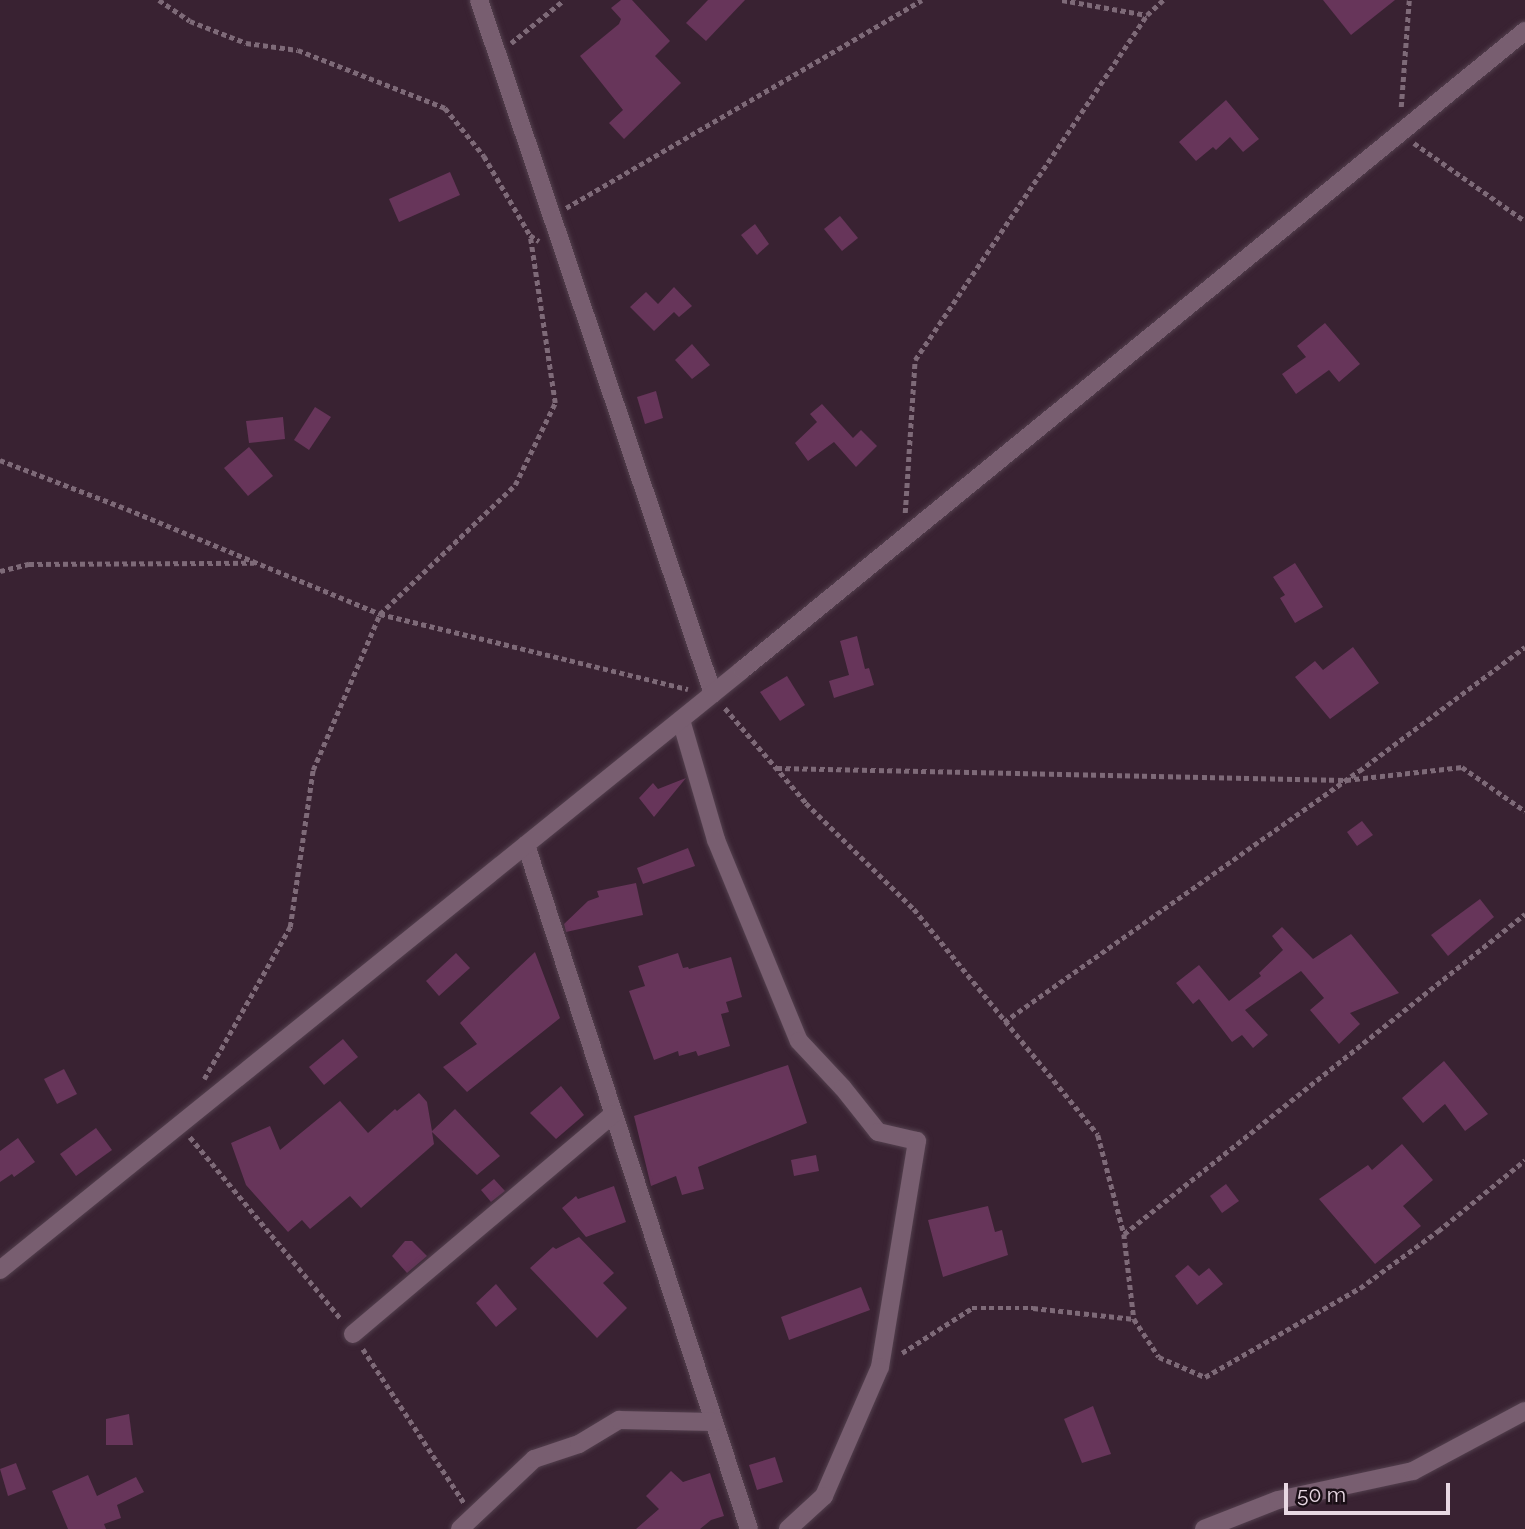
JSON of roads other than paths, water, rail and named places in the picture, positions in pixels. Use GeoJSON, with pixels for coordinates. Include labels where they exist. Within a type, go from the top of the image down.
{"type":"FeatureCollection","features":[{"type":"Feature","properties":{"kind":"street"},"geometry":{"type":"LineString","coordinates":[[479,0],[713,694]]}},
{"type":"Feature","properties":{"kind":"street"},"geometry":{"type":"LineString","coordinates":[[0,1270],[681,720],[1525,31]]}},
{"type":"Feature","properties":{"kind":"street"},"geometry":{"type":"LineString","coordinates":[[681,720],[716,840],[799,1041],[843,1088],[878,1132],[917,1141],[880,1367],[824,1496],[789,1529]]}},
{"type":"Feature","properties":{"kind":"street"},"geometry":{"type":"LineString","coordinates":[[526,845],[749,1529]]}},
{"type":"Feature","properties":{"kind":"street"},"geometry":{"type":"LineString","coordinates":[[354,1334],[613,1114]]}},
{"type":"Feature","properties":{"kind":"street"},"geometry":{"type":"LineString","coordinates":[[1204,1529],[1278,1500],[1413,1471],[1525,1411]]}},
{"type":"Feature","properties":{"kind":"street"},"geometry":{"type":"LineString","coordinates":[[467,1523],[534,1458],[579,1444],[619,1420],[713,1422]]}}]}
